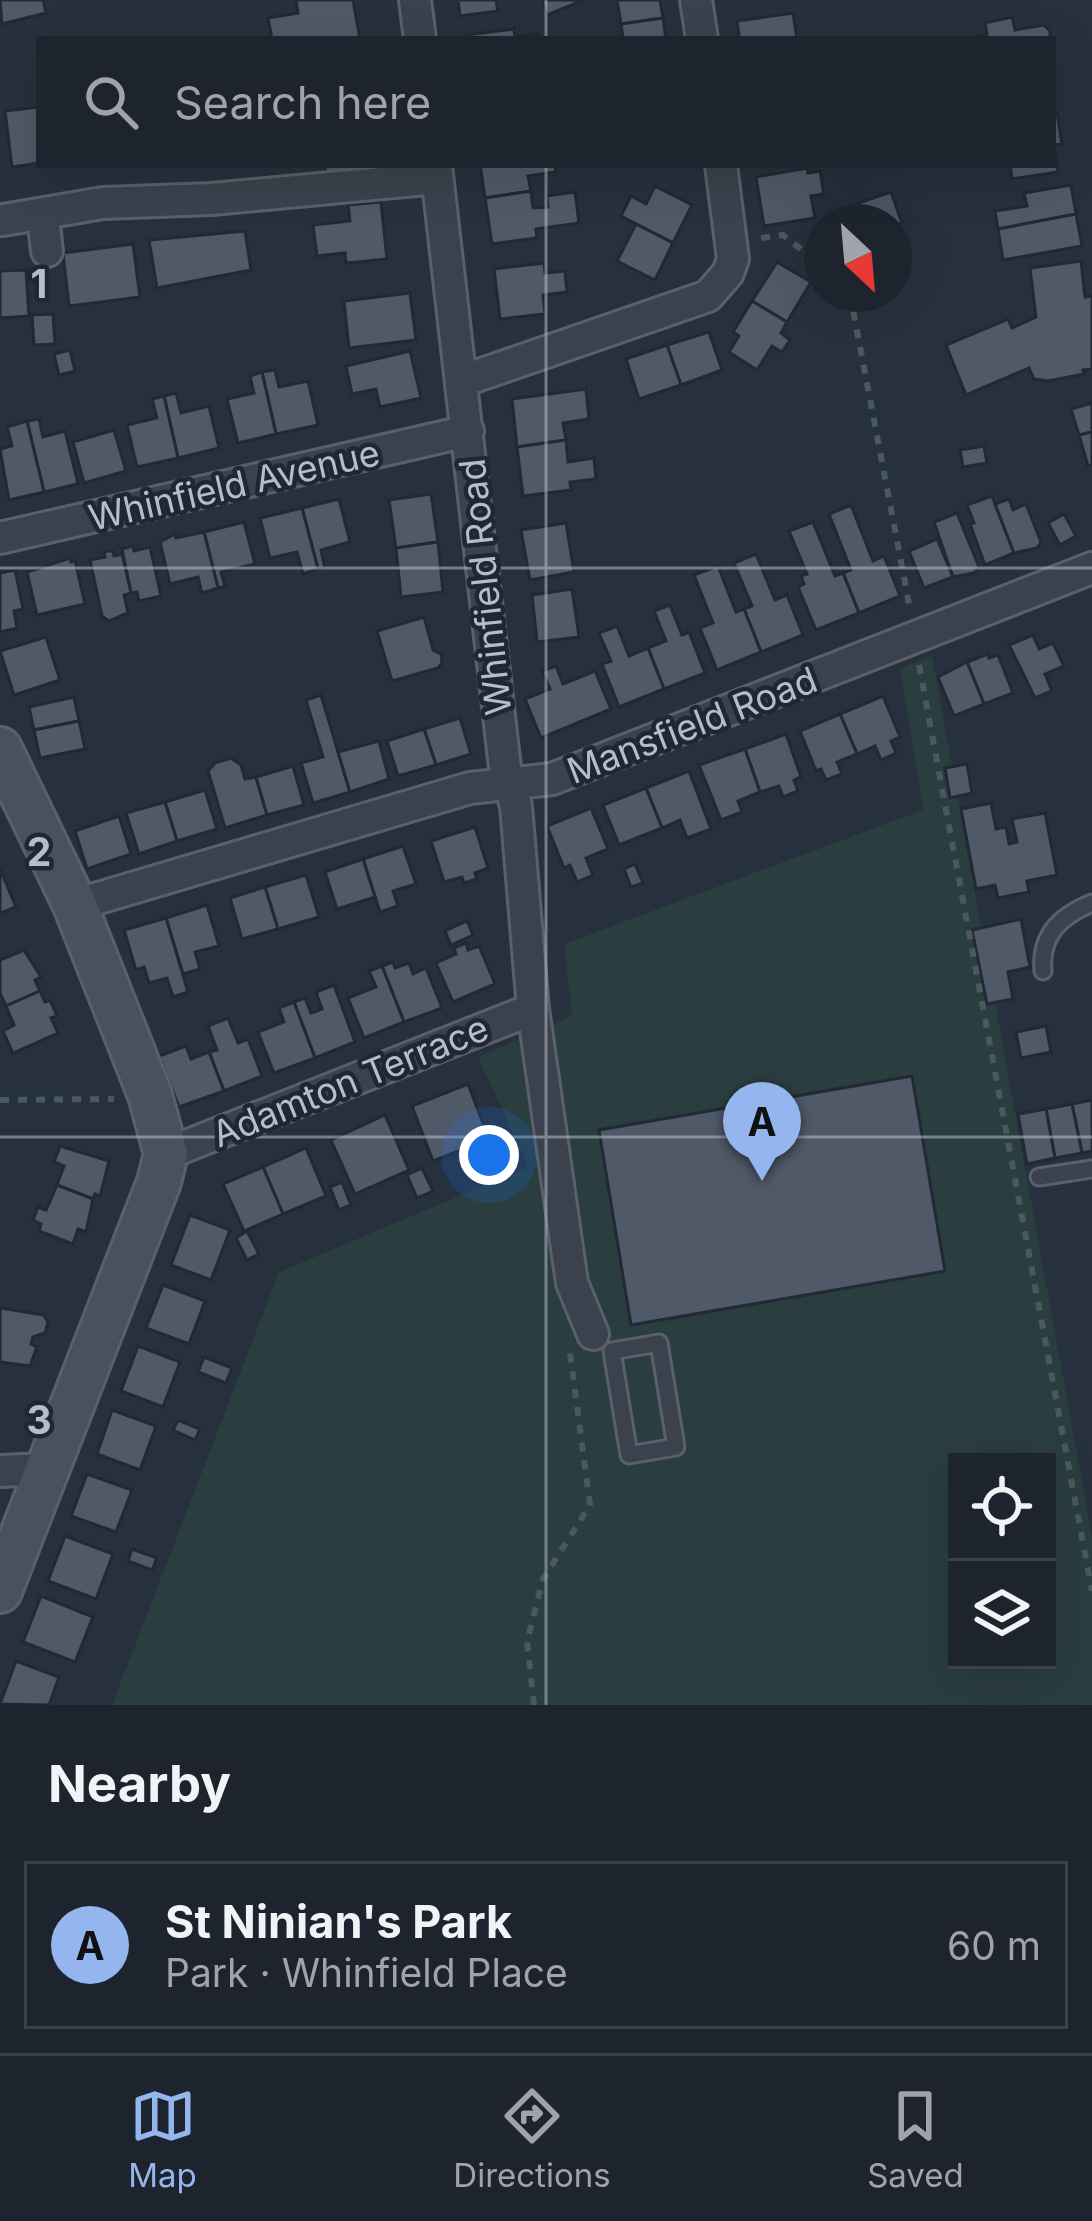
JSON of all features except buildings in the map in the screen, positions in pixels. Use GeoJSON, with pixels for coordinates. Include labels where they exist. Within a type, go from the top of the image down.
{"type":"FeatureCollection","features":[{"type":"Feature","properties":{"kind":"street"},"geometry":{"type":"LineString","coordinates":[[415,0],[420,36]]}},
{"type":"Feature","properties":{"kind":"street"},"geometry":{"type":"LineString","coordinates":[[696,0],[702,36]]}},
{"type":"Feature","properties":{"kind":"street"},"geometry":{"type":"LineString","coordinates":[[463,381],[708,296],[728,273],[733,259],[721,168]]}},
{"type":"Feature","properties":{"kind":"street"},"geometry":{"type":"LineString","coordinates":[[2,220],[104,203],[212,199],[437,171]]}},
{"type":"Feature","properties":{"kind":"street","name":"Whinfield Road"},"geometry":{"type":"LineString","coordinates":[[437,171],[508,784],[517,806],[533,1009],[572,1283],[591,1345]]}},
{"type":"Feature","properties":{"kind":"street"},"geometry":{"type":"LineString","coordinates":[[43,215],[47,251]]}},
{"type":"Feature","properties":{"kind":"street","name":"Whinfield Avenue"},"geometry":{"type":"LineString","coordinates":[[0,538],[468,431]]}},
{"type":"Feature","properties":{"kind":"street","name":"Mansfield Road"},"geometry":{"type":"LineString","coordinates":[[75,905],[470,788],[552,779],[913,630],[1092,568]]}},
{"type":"Feature","properties":{"kind":"street"},"geometry":{"type":"LineString","coordinates":[[0,1591],[166,1154],[150,1095],[75,905],[1,755]]}},
{"type":"Feature","properties":{"kind":"street","name":"Adamton Terrace"},"geometry":{"type":"LineString","coordinates":[[166,1154],[533,1009]]}},
{"type":"Feature","properties":{"kind":"street"},"geometry":{"type":"LineString","coordinates":[[0,1471],[46,1469]]}},
{"type":"Feature","properties":{"kind":"lane"},"geometry":{"type":"LineString","coordinates":[[1043,971],[1042,952],[1053,928],[1061,918],[1092,903]]}},
{"type":"Feature","properties":{"kind":"lane"},"geometry":{"type":"LineString","coordinates":[[1039,1177],[1092,1169]]}},
{"type":"Feature","properties":{"kind":"lane"},"geometry":{"type":"LineString","coordinates":[[659,1343],[676,1447],[628,1455],[591,1345],[659,1343]]}},
{"type":"Feature","properties":{"kind":"path"},"geometry":{"type":"LineString","coordinates":[[746,240],[783,235],[804,252]]}},
{"type":"Feature","properties":{"kind":"path"},"geometry":{"type":"LineString","coordinates":[[853,312],[1092,1591]]}},
{"type":"Feature","properties":{"kind":"path"},"geometry":{"type":"LineString","coordinates":[[0,1100],[114,1099]]}},
{"type":"Feature","properties":{"kind":"path"},"geometry":{"type":"LineString","coordinates":[[534,1705],[527,1642],[543,1579],[590,1505],[591,1345]]}},
{"type":"Feature","properties":{"kind":"shaded area"},"geometry":{"type":"Polygon","coordinates":[[[932,656],[1092,1536],[1092,1705],[112,1705],[279,1272],[528,1167],[478,1057],[572,1016],[564,944],[923,810],[900,668],[932,656]]]}},
{"type":"Feature","properties":{"kind":"place","name":"St Ninian's Park"},"geometry":{"type":"Point","coordinates":[762,1181]}}]}
